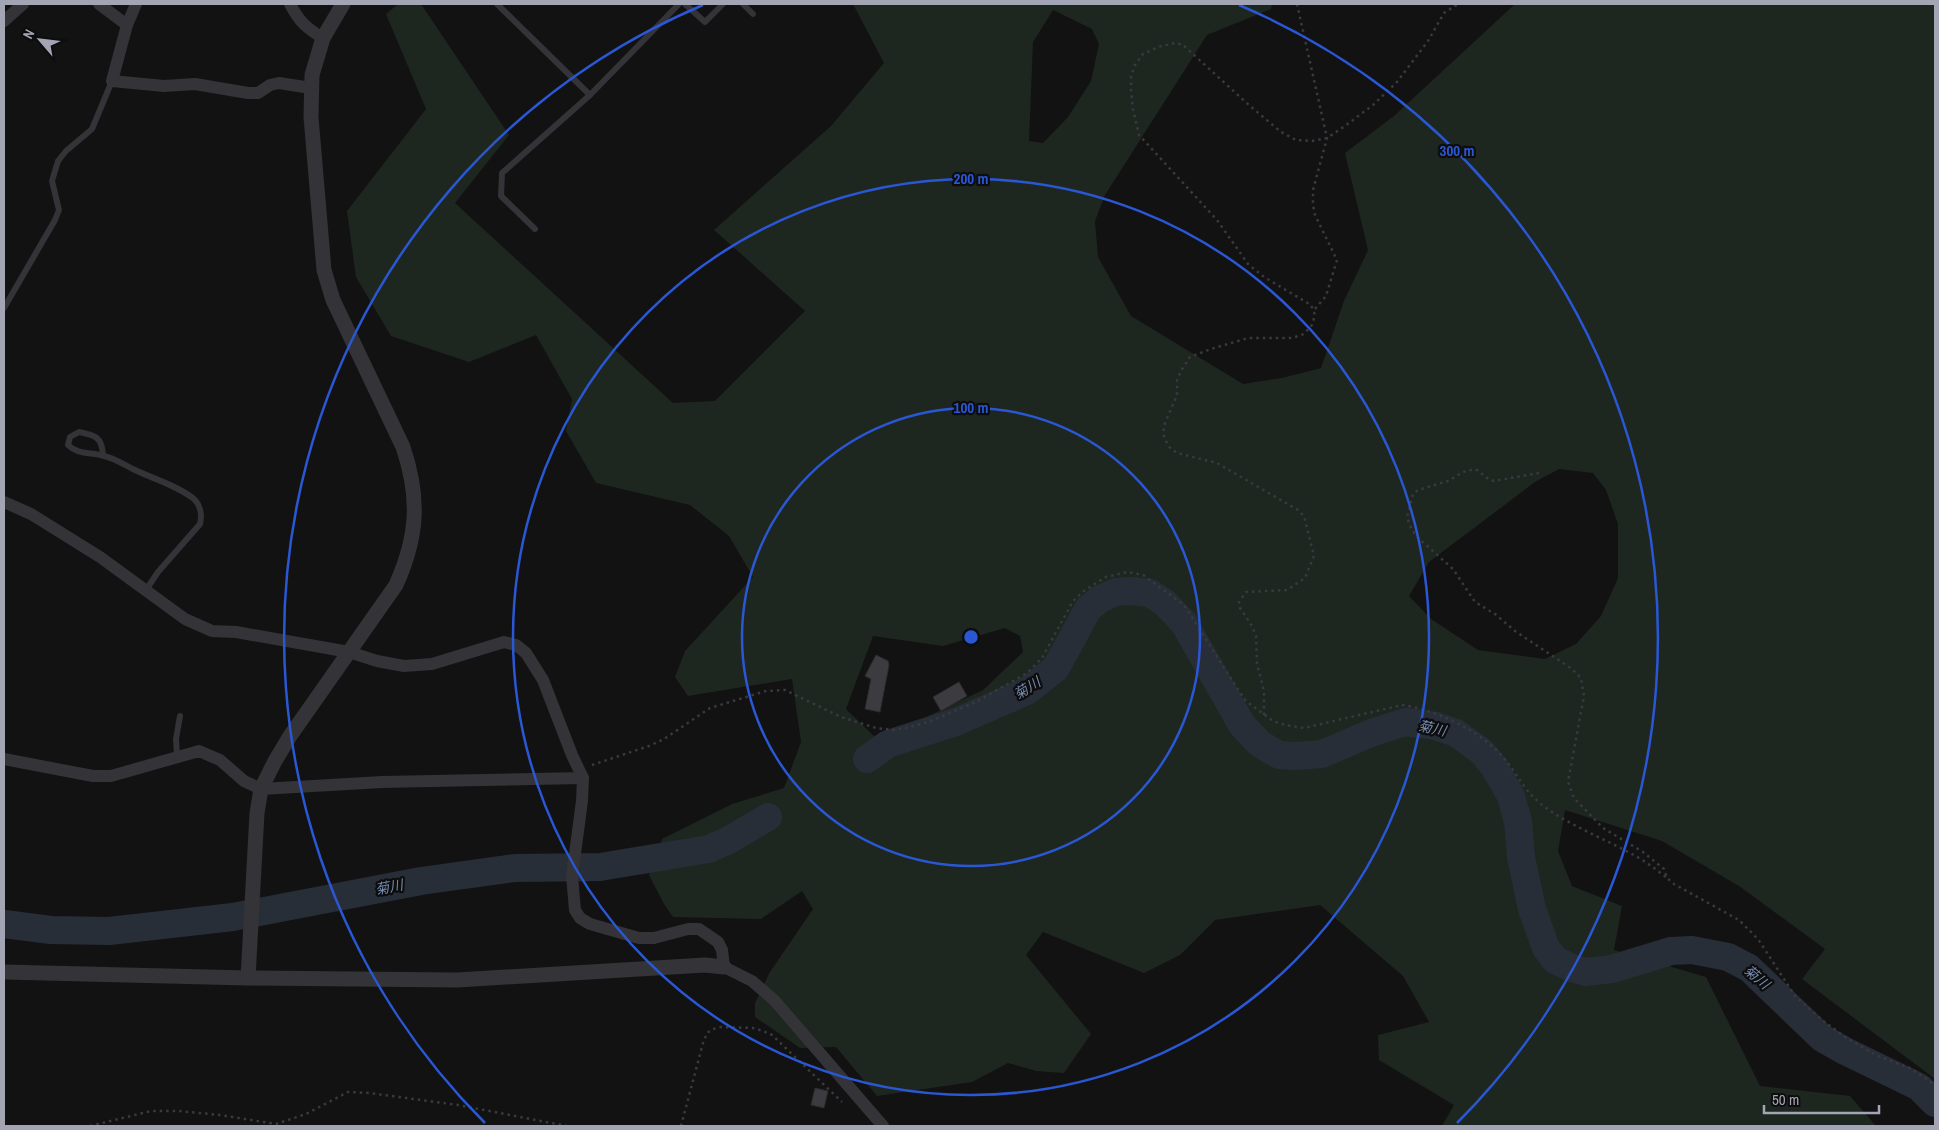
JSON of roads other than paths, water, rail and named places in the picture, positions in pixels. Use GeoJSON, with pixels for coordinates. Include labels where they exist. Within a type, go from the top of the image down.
{"type":"FeatureCollection","features":[{"type":"Feature","properties":{"kind":"street"},"geometry":{"type":"LineString","coordinates":[[4,21],[23,4]]}},
{"type":"Feature","properties":{"kind":"street"},"geometry":{"type":"LineString","coordinates":[[99,4],[128,25]]}},
{"type":"Feature","properties":{"kind":"street"},"geometry":{"type":"LineString","coordinates":[[136,4],[112,81],[164,86],[195,84],[248,93],[258,93],[279,83],[311,88]]}},
{"type":"Feature","properties":{"kind":"street"},"geometry":{"type":"LineString","coordinates":[[290,4],[307,29],[323,38]]}},
{"type":"Feature","properties":{"kind":"street"},"geometry":{"type":"LineString","coordinates":[[248,978],[257,813],[261,789],[285,744],[396,585],[406,563],[412,542],[414,502],[409,465],[403,447],[333,300],[326,277],[310,117],[311,88],[312,75],[323,38],[343,4]]}},
{"type":"Feature","properties":{"kind":"street"},"geometry":{"type":"LineString","coordinates":[[4,502],[31,514],[62,533],[100,557],[185,619],[212,631],[236,632],[349,652],[377,661],[404,666],[432,664],[504,642],[516,645],[526,653],[543,680],[572,755],[581,773],[582,801],[572,876],[575,910],[580,918],[590,924],[639,938],[654,938],[688,929],[699,929],[718,942],[722,950],[724,967]]}},
{"type":"Feature","properties":{"kind":"street"},"geometry":{"type":"LineString","coordinates":[[4,759],[93,776],[110,776],[199,751],[210,754],[220,760],[244,782],[261,789],[581,773]]}},
{"type":"Feature","properties":{"kind":"street"},"geometry":{"type":"LineString","coordinates":[[4,972],[248,978],[457,980],[705,965],[724,967],[752,982],[774,1000],[883,1126]]}},
{"type":"Feature","properties":{"kind":"lane"},"geometry":{"type":"LineString","coordinates":[[497,4],[590,95]]}},
{"type":"Feature","properties":{"kind":"lane"},"geometry":{"type":"LineString","coordinates":[[535,229],[501,196],[502,172],[590,95],[679,4]]}},
{"type":"Feature","properties":{"kind":"lane"},"geometry":{"type":"LineString","coordinates":[[685,4],[705,22],[723,4]]}},
{"type":"Feature","properties":{"kind":"lane"},"geometry":{"type":"LineString","coordinates":[[743,4],[753,14]]}},
{"type":"Feature","properties":{"kind":"lane"},"geometry":{"type":"LineString","coordinates":[[4,308],[56,220],[59,210],[52,181],[58,161],[66,150],[92,129],[112,81]]}},
{"type":"Feature","properties":{"kind":"lane"},"geometry":{"type":"LineString","coordinates":[[103,455],[99,440],[95,436],[79,432],[70,437],[68,445],[73,450],[103,455],[176,489],[194,500],[200,508],[200,524],[158,572],[146,590]]}},
{"type":"Feature","properties":{"kind":"lane"},"geometry":{"type":"LineString","coordinates":[[177,756],[176,739],[180,716]]}},
{"type":"Feature","properties":{"kind":"waterway","name":"菊川"},"geometry":{"type":"LineString","coordinates":[[867,759],[888,744],[956,722],[1027,691],[1056,668],[1088,609],[1100,599],[1116,592],[1150,593],[1165,603],[1184,623],[1242,725],[1260,744],[1279,755],[1322,754],[1371,733],[1405,722],[1436,726],[1456,733],[1481,751],[1493,765],[1511,796],[1518,822],[1521,857],[1532,909],[1546,948],[1555,960],[1586,972],[1612,969],[1671,951],[1692,950],[1728,957],[1749,968],[1822,1038],[1919,1087],[1935,1103]]}},
{"type":"Feature","properties":{"kind":"waterway","name":"菊川"},"geometry":{"type":"LineString","coordinates":[[4,924],[51,930],[109,931],[233,917],[421,881],[515,868],[600,867],[709,849],[729,840],[768,817]]}}]}
